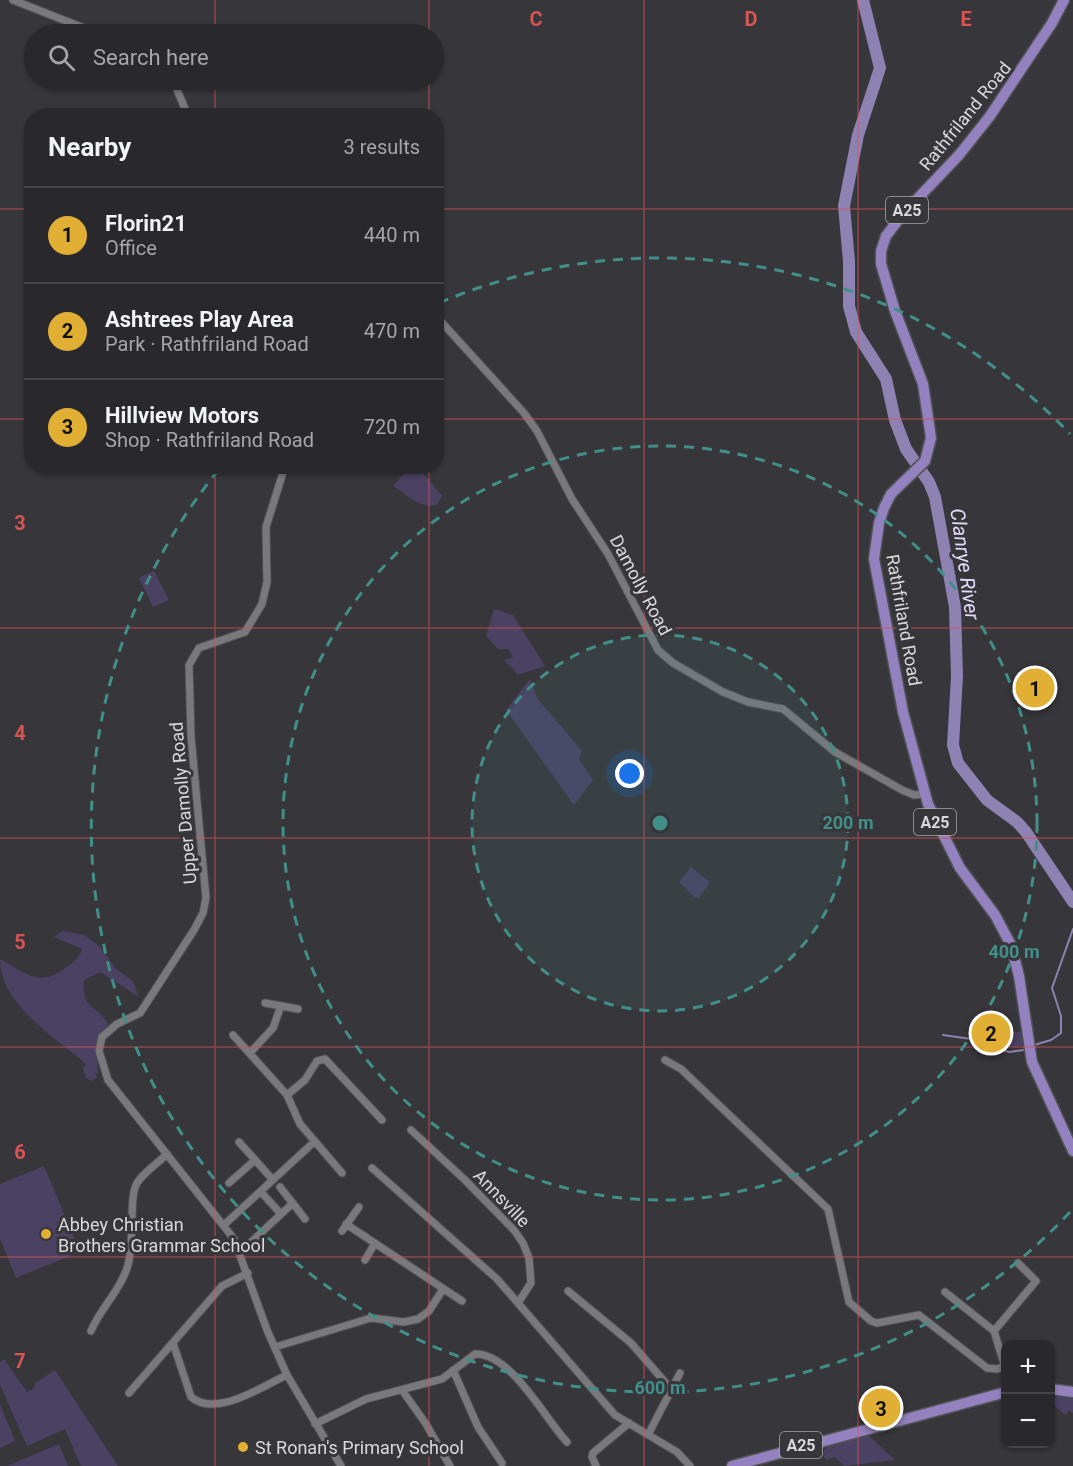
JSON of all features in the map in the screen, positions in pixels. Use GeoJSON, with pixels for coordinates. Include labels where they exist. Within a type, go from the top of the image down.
{"type":"FeatureCollection","features":[{"type":"Feature","properties":{"kind":"main road","name":"Rathfriland Road"},"geometry":{"type":"LineString","coordinates":[[1064,0],[1052,23],[993,113],[959,155],[902,215],[886,236],[881,251],[881,264],[895,311],[924,384],[930,426],[927,457],[891,494],[884,508],[879,523],[874,559],[903,712],[925,794],[947,846],[1008,938],[1016,959],[1032,1062],[1073,1151]]}},
{"type":"Feature","properties":{"kind":"main road"},"geometry":{"type":"LineString","coordinates":[[1055,1390],[1073,1392]]}},
{"type":"Feature","properties":{"kind":"main road","name":"A25"},"geometry":{"type":"LineString","coordinates":[[732,1466],[1001,1393]]}},
{"type":"Feature","properties":{"kind":"street"},"geometry":{"type":"LineString","coordinates":[[13,0],[74,24]]}},
{"type":"Feature","properties":{"kind":"street"},"geometry":{"type":"LineString","coordinates":[[177,90],[185,108]]}},
{"type":"Feature","properties":{"kind":"street","name":"Damolly Road"},"geometry":{"type":"LineString","coordinates":[[444,325],[524,413],[537,431],[572,499],[603,545],[658,650],[673,663],[723,692],[748,702],[783,709],[836,752],[902,790],[914,795],[925,794]]}},
{"type":"Feature","properties":{"kind":"street","name":"Upper Damolly Road"},"geometry":{"type":"LineString","coordinates":[[283,474],[266,527],[267,582],[262,604],[245,632],[199,648],[189,665],[195,789],[207,884],[203,913],[140,1012],[117,1024],[102,1037],[99,1051],[108,1080],[225,1224],[248,1273],[274,1347],[287,1375],[341,1466]]}},
{"type":"Feature","properties":{"kind":"street"},"geometry":{"type":"LineString","coordinates":[[265,1003],[298,1009]]}},
{"type":"Feature","properties":{"kind":"street"},"geometry":{"type":"LineString","coordinates":[[250,1053],[273,1028],[281,1006]]}},
{"type":"Feature","properties":{"kind":"street"},"geometry":{"type":"LineString","coordinates":[[233,1035],[286,1095],[300,1124],[342,1173]]}},
{"type":"Feature","properties":{"kind":"street"},"geometry":{"type":"LineString","coordinates":[[286,1095],[305,1080],[317,1061],[325,1059],[382,1120]]}},
{"type":"Feature","properties":{"kind":"street"},"geometry":{"type":"LineString","coordinates":[[665,1060],[681,1069],[828,1209],[849,1302],[871,1321],[877,1323],[919,1315],[987,1368],[1001,1368]]}},
{"type":"Feature","properties":{"kind":"street","name":"Annsville"},"geometry":{"type":"LineString","coordinates":[[408,1142],[413,1133],[465,1180],[523,1243],[529,1258],[531,1284],[518,1303]]}},
{"type":"Feature","properties":{"kind":"street"},"geometry":{"type":"LineString","coordinates":[[238,1142],[273,1180]]}},
{"type":"Feature","properties":{"kind":"street"},"geometry":{"type":"LineString","coordinates":[[225,1224],[314,1142]]}},
{"type":"Feature","properties":{"kind":"street"},"geometry":{"type":"LineString","coordinates":[[91,1331],[101,1309],[116,1292],[126,1272],[133,1239],[133,1194],[138,1182],[168,1154]]}},
{"type":"Feature","properties":{"kind":"street"},"geometry":{"type":"LineString","coordinates":[[229,1183],[255,1160]]}},
{"type":"Feature","properties":{"kind":"street"},"geometry":{"type":"LineString","coordinates":[[372,1168],[479,1261],[611,1410],[629,1424],[677,1452],[690,1466]]}},
{"type":"Feature","properties":{"kind":"street"},"geometry":{"type":"LineString","coordinates":[[280,1187],[305,1219]]}},
{"type":"Feature","properties":{"kind":"street"},"geometry":{"type":"LineString","coordinates":[[261,1192],[281,1215]]}},
{"type":"Feature","properties":{"kind":"street"},"geometry":{"type":"LineString","coordinates":[[249,1244],[293,1203]]}},
{"type":"Feature","properties":{"kind":"street"},"geometry":{"type":"LineString","coordinates":[[359,1207],[344,1228],[375,1243],[462,1301]]}},
{"type":"Feature","properties":{"kind":"street"},"geometry":{"type":"LineString","coordinates":[[365,1260],[375,1243]]}},
{"type":"Feature","properties":{"kind":"street"},"geometry":{"type":"LineString","coordinates":[[994,1331],[1033,1288],[1036,1281],[1018,1263]]}},
{"type":"Feature","properties":{"kind":"street"},"geometry":{"type":"LineString","coordinates":[[129,1393],[226,1282],[248,1273]]}},
{"type":"Feature","properties":{"kind":"street"},"geometry":{"type":"LineString","coordinates":[[274,1347],[370,1318],[404,1322],[418,1319],[433,1306],[443,1289]]}},
{"type":"Feature","properties":{"kind":"street"},"geometry":{"type":"LineString","coordinates":[[568,1291],[631,1343],[671,1389]]}},
{"type":"Feature","properties":{"kind":"street"},"geometry":{"type":"LineString","coordinates":[[945,1292],[994,1331],[1001,1355]]}},
{"type":"Feature","properties":{"kind":"street"},"geometry":{"type":"LineString","coordinates":[[173,1343],[191,1397],[208,1406],[221,1405],[287,1375]]}},
{"type":"Feature","properties":{"kind":"street"},"geometry":{"type":"LineString","coordinates":[[315,1424],[366,1399],[432,1383],[475,1354],[489,1356],[532,1394],[556,1430],[567,1442]]}},
{"type":"Feature","properties":{"kind":"street"},"geometry":{"type":"LineString","coordinates":[[453,1370],[478,1427],[502,1463]]}},
{"type":"Feature","properties":{"kind":"street"},"geometry":{"type":"LineString","coordinates":[[648,1435],[680,1373]]}},
{"type":"Feature","properties":{"kind":"street"},"geometry":{"type":"LineString","coordinates":[[402,1390],[426,1424],[450,1466]]}},
{"type":"Feature","properties":{"kind":"street"},"geometry":{"type":"LineString","coordinates":[[596,1466],[592,1458],[593,1453],[629,1424]]}},
{"type":"Feature","properties":{"kind":"shaded area"},"geometry":{"type":"Polygon","coordinates":[[[404,474],[424,474],[442,496],[437,505],[425,505],[393,486],[404,474]]]}},
{"type":"Feature","properties":{"kind":"shaded area"},"geometry":{"type":"Polygon","coordinates":[[[154,571],[169,600],[153,607],[139,578],[154,571]]]}},
{"type":"Feature","properties":{"kind":"shaded area"},"geometry":{"type":"Polygon","coordinates":[[[494,609],[513,615],[545,666],[518,675],[504,660],[513,657],[508,649],[498,649],[486,636],[494,609]]]}},
{"type":"Feature","properties":{"kind":"shaded area"},"geometry":{"type":"Polygon","coordinates":[[[530,679],[537,698],[582,751],[579,759],[593,780],[574,805],[506,710],[530,679]]]}},
{"type":"Feature","properties":{"kind":"shaded area"},"geometry":{"type":"Polygon","coordinates":[[[691,867],[710,882],[699,898],[694,897],[679,882],[691,867]]]}},
{"type":"Feature","properties":{"kind":"shaded area"},"geometry":{"type":"Polygon","coordinates":[[[62,931],[85,935],[100,947],[115,968],[133,981],[139,997],[100,972],[84,980],[85,998],[105,1018],[108,1025],[96,1049],[98,1074],[95,1073],[97,1078],[91,1081],[86,1078],[83,1069],[86,1064],[31,1019],[9,991],[2,976],[0,959],[24,973],[39,978],[55,975],[70,965],[82,949],[54,937],[62,931]]]}},
{"type":"Feature","properties":{"kind":"shaded area"},"geometry":{"type":"Polygon","coordinates":[[[979,1019],[1007,1027],[1011,1032],[1021,1032],[1023,1046],[1006,1048],[968,1033],[979,1019]]]}},
{"type":"Feature","properties":{"kind":"shaded area"},"geometry":{"type":"Polygon","coordinates":[[[44,1166],[80,1252],[16,1278],[0,1238],[0,1184],[44,1166]]]}},
{"type":"Feature","properties":{"kind":"shaded area"},"geometry":{"type":"Polygon","coordinates":[[[4,1359],[27,1392],[35,1388],[34,1384],[55,1370],[118,1466],[81,1466],[65,1429],[27,1446],[0,1385],[0,1362],[4,1359]]]}},
{"type":"Feature","properties":{"kind":"shaded area"},"geometry":{"type":"Polygon","coordinates":[[[1055,1397],[1073,1397],[1073,1413],[1069,1411],[1065,1415],[1055,1406],[1055,1397]]]}},
{"type":"Feature","properties":{"kind":"shaded area"},"geometry":{"type":"Polygon","coordinates":[[[0,1404],[15,1441],[0,1448],[0,1404]]]}},
{"type":"Feature","properties":{"kind":"shaded area"},"geometry":{"type":"Polygon","coordinates":[[[867,1434],[895,1460],[844,1466],[835,1457],[827,1460],[823,1456],[824,1450],[830,1444],[867,1434]]]}},
{"type":"Feature","properties":{"kind":"shaded area"},"geometry":{"type":"Polygon","coordinates":[[[59,1444],[68,1466],[7,1466],[59,1444]]]}},
{"type":"Feature","properties":{"kind":"waterway","name":"Clanrye River"},"geometry":{"type":"LineString","coordinates":[[863,0],[880,68],[858,135],[844,206],[849,261],[849,306],[856,332],[886,379],[895,420],[906,449],[929,482],[935,497],[955,607],[957,677],[953,745],[958,763],[987,800],[1017,822],[1026,832],[1073,902]]}},
{"type":"Feature","properties":{"kind":"waterway"},"geometry":{"type":"LineString","coordinates":[[1034,1045],[1051,1040],[1061,1033],[1061,1016],[1052,988],[1073,929]]}},
{"type":"Feature","properties":{"kind":"waterway"},"geometry":{"type":"LineString","coordinates":[[943,1035],[971,1039],[1009,1052],[1024,1050]]}},
{"type":"Feature","properties":{"kind":"place","name":"Florin21"},"geometry":{"type":"Point","coordinates":[1035,688]}},
{"type":"Feature","properties":{"kind":"place","name":"Ashtrees Play Area"},"geometry":{"type":"Point","coordinates":[991,1033]}},
{"type":"Feature","properties":{"kind":"place","name":"Abbey Christian Brothers Grammar School"},"geometry":{"type":"Point","coordinates":[46,1234]}},
{"type":"Feature","properties":{"kind":"place","name":"Hillview Motors"},"geometry":{"type":"Point","coordinates":[881,1408]}},
{"type":"Feature","properties":{"kind":"place","name":"St Ronan's Primary School"},"geometry":{"type":"Point","coordinates":[243,1447]}}]}
